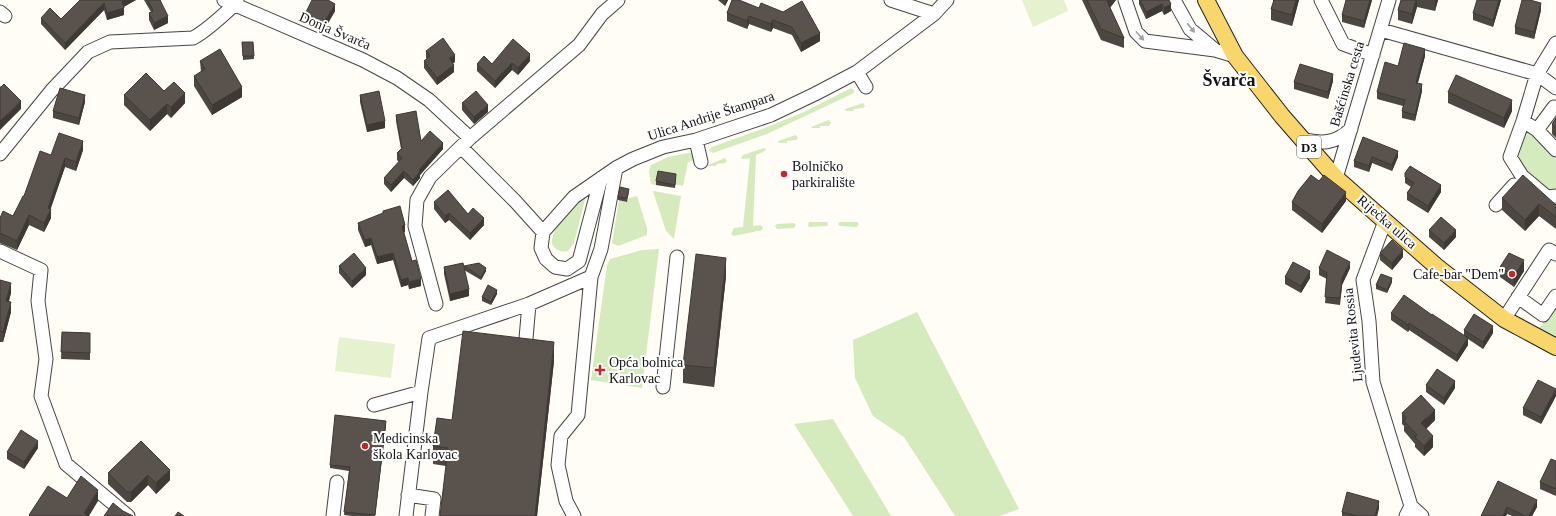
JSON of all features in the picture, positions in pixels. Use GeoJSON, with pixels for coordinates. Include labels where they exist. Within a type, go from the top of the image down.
{"type":"FeatureCollection","features":[{"type":"Feature","properties":{"kind":"main road","name":"D3"},"geometry":{"type":"LineString","coordinates":[[1206,0],[1235,56],[1302,139],[1336,178]]}},
{"type":"Feature","properties":{"kind":"main road","name":"Riječka ulica"},"geometry":{"type":"LineString","coordinates":[[1336,178],[1436,266],[1504,319],[1556,347]]}},
{"type":"Feature","properties":{"kind":"street"},"geometry":{"type":"LineString","coordinates":[[436,304],[415,226],[417,200],[430,177],[465,143],[579,45],[602,14],[618,0]]}},
{"type":"Feature","properties":{"kind":"street"},"geometry":{"type":"LineString","coordinates":[[891,0],[934,14]]}},
{"type":"Feature","properties":{"kind":"street","name":"Ulica Andrije Štampara"},"geometry":{"type":"LineString","coordinates":[[544,232],[574,197],[616,168],[633,159],[663,147],[696,140],[771,115],[816,94],[857,72],[934,14],[947,0]]}},
{"type":"Feature","properties":{"kind":"street"},"geometry":{"type":"LineString","coordinates":[[1125,0],[1136,32],[1145,41],[1215,50],[1235,56]]}},
{"type":"Feature","properties":{"kind":"street"},"geometry":{"type":"LineString","coordinates":[[1174,0],[1190,30],[1215,50]]}},
{"type":"Feature","properties":{"kind":"street"},"geometry":{"type":"LineString","coordinates":[[1322,0],[1343,44],[1373,55]]}},
{"type":"Feature","properties":{"kind":"street","name":"Bašćinska cesta"},"geometry":{"type":"LineString","coordinates":[[1336,178],[1389,0]]}},
{"type":"Feature","properties":{"kind":"street","name":"Donja Švarča"},"geometry":{"type":"LineString","coordinates":[[0,154],[52,90],[88,52],[110,42],[193,38],[203,32],[232,1],[363,60],[397,78],[429,100],[515,201],[544,232]]}},
{"type":"Feature","properties":{"kind":"street"},"geometry":{"type":"LineString","coordinates":[[1381,30],[1537,74],[1556,88]]}},
{"type":"Feature","properties":{"kind":"street"},"geometry":{"type":"LineString","coordinates":[[1556,43],[1537,74],[1523,121],[1510,157],[1522,176],[1547,197],[1556,196]]}},
{"type":"Feature","properties":{"kind":"street"},"geometry":{"type":"LineString","coordinates":[[857,72],[866,87]]}},
{"type":"Feature","properties":{"kind":"street"},"geometry":{"type":"LineString","coordinates":[[1537,130],[1554,107]]}},
{"type":"Feature","properties":{"kind":"street"},"geometry":{"type":"LineString","coordinates":[[1523,121],[1537,130],[1556,150]]}},
{"type":"Feature","properties":{"kind":"street"},"geometry":{"type":"LineString","coordinates":[[1302,139],[1316,142],[1329,142],[1341,138],[1351,129]]}},
{"type":"Feature","properties":{"kind":"street"},"geometry":{"type":"LineString","coordinates":[[696,140],[701,162]]}},
{"type":"Feature","properties":{"kind":"street"},"geometry":{"type":"LineString","coordinates":[[574,516],[566,501],[558,465],[561,436],[578,415],[591,277],[601,250],[616,168]]}},
{"type":"Feature","properties":{"kind":"street"},"geometry":{"type":"LineString","coordinates":[[1496,206],[1522,176]]}},
{"type":"Feature","properties":{"kind":"street"},"geometry":{"type":"LineString","coordinates":[[544,232],[541,248],[546,259],[555,267],[567,268],[579,261],[601,178]]}},
{"type":"Feature","properties":{"kind":"street","name":"Ljudevita Rossia"},"geometry":{"type":"LineString","coordinates":[[1385,221],[1363,280],[1369,321],[1373,382],[1409,511]]}},
{"type":"Feature","properties":{"kind":"street"},"geometry":{"type":"LineString","coordinates":[[1504,319],[1549,250],[1556,254]]}},
{"type":"Feature","properties":{"kind":"street"},"geometry":{"type":"LineString","coordinates":[[0,251],[41,270],[38,301],[46,359],[41,396],[66,464],[128,516]]}},
{"type":"Feature","properties":{"kind":"street"},"geometry":{"type":"LineString","coordinates":[[663,387],[678,257]]}},
{"type":"Feature","properties":{"kind":"street"},"geometry":{"type":"LineString","coordinates":[[406,516],[429,338],[529,304],[591,277]]}},
{"type":"Feature","properties":{"kind":"street"},"geometry":{"type":"LineString","coordinates":[[1518,297],[1543,315],[1556,296]]}},
{"type":"Feature","properties":{"kind":"street"},"geometry":{"type":"LineString","coordinates":[[525,350],[529,304]]}},
{"type":"Feature","properties":{"kind":"street"},"geometry":{"type":"LineString","coordinates":[[374,405],[421,392]]}},
{"type":"Feature","properties":{"kind":"street"},"geometry":{"type":"LineString","coordinates":[[333,516],[337,482]]}},
{"type":"Feature","properties":{"kind":"street"},"geometry":{"type":"LineString","coordinates":[[408,495],[434,499],[432,516]]}},
{"type":"Feature","properties":{"kind":"street"},"geometry":{"type":"LineString","coordinates":[[1409,511],[1422,516]]}},
{"type":"Feature","properties":{"kind":"green space"},"geometry":{"type":"Polygon","coordinates":[[[1022,0],[1064,0],[1068,11],[1033,27],[1022,0]]]}},
{"type":"Feature","properties":{"kind":"green space"},"geometry":{"type":"Polygon","coordinates":[[[851,88],[854,90],[854,93],[767,134],[713,153],[709,150],[712,147],[804,112],[851,88]]]}},
{"type":"Feature","properties":{"kind":"green space"},"geometry":{"type":"Polygon","coordinates":[[[863,103],[865,106],[863,108],[854,109],[853,111],[846,111],[845,109],[863,103]]]}},
{"type":"Feature","properties":{"kind":"green space"},"geometry":{"type":"Polygon","coordinates":[[[829,120],[831,123],[829,126],[820,126],[820,128],[811,127],[829,120]]]}},
{"type":"Feature","properties":{"kind":"green space"},"geometry":{"type":"Polygon","coordinates":[[[1524,132],[1532,134],[1556,159],[1556,189],[1547,190],[1526,171],[1517,156],[1524,132]]]}},
{"type":"Feature","properties":{"kind":"green space"},"geometry":{"type":"Polygon","coordinates":[[[796,135],[798,138],[796,140],[787,141],[787,143],[779,143],[778,141],[796,135]]]}},
{"type":"Feature","properties":{"kind":"green space"},"geometry":{"type":"Polygon","coordinates":[[[764,148],[766,149],[765,151],[756,155],[753,226],[760,225],[763,227],[762,230],[734,236],[731,234],[734,228],[743,227],[750,158],[741,158],[743,155],[764,148]]]}},
{"type":"Feature","properties":{"kind":"green space"},"geometry":{"type":"Polygon","coordinates":[[[693,152],[694,160],[688,162],[683,186],[675,184],[676,178],[658,175],[656,185],[651,184],[649,171],[651,165],[668,157],[693,152]]]}},
{"type":"Feature","properties":{"kind":"green space"},"geometry":{"type":"Polygon","coordinates":[[[725,158],[727,161],[725,163],[717,164],[716,166],[708,166],[708,165],[725,158]]]}},
{"type":"Feature","properties":{"kind":"green space"},"geometry":{"type":"Polygon","coordinates":[[[653,191],[681,196],[674,239],[666,231],[653,191]]]}},
{"type":"Feature","properties":{"kind":"green space"},"geometry":{"type":"Polygon","coordinates":[[[580,196],[586,196],[574,243],[568,251],[559,251],[554,247],[552,242],[553,236],[566,213],[580,196]]]}},
{"type":"Feature","properties":{"kind":"green space"},"geometry":{"type":"Polygon","coordinates":[[[637,196],[647,228],[647,235],[618,246],[612,243],[619,200],[626,202],[629,198],[637,196]]]}},
{"type":"Feature","properties":{"kind":"green space"},"geometry":{"type":"Polygon","coordinates":[[[809,222],[827,222],[828,224],[827,226],[809,227],[809,222]]]}},
{"type":"Feature","properties":{"kind":"green space"},"geometry":{"type":"Polygon","coordinates":[[[840,222],[857,222],[859,224],[857,227],[840,226],[838,224],[840,222]]]}},
{"type":"Feature","properties":{"kind":"green space"},"geometry":{"type":"Polygon","coordinates":[[[794,223],[796,225],[794,228],[777,229],[775,226],[777,224],[794,223]]]}},
{"type":"Feature","properties":{"kind":"green space"},"geometry":{"type":"Polygon","coordinates":[[[659,249],[642,388],[591,380],[607,265],[610,259],[642,250],[659,249]]]}},
{"type":"Feature","properties":{"kind":"green space"},"geometry":{"type":"Polygon","coordinates":[[[1556,307],[1556,347],[1535,333],[1556,307]]]}},
{"type":"Feature","properties":{"kind":"green space"},"geometry":{"type":"Polygon","coordinates":[[[917,312],[1019,509],[1000,516],[955,516],[904,437],[873,416],[855,378],[853,340],[917,312]]]}},
{"type":"Feature","properties":{"kind":"green space"},"geometry":{"type":"Polygon","coordinates":[[[339,337],[395,344],[391,378],[335,371],[339,337]]]}},
{"type":"Feature","properties":{"kind":"green space"},"geometry":{"type":"Polygon","coordinates":[[[833,419],[891,516],[853,516],[794,424],[833,419]]]}},
{"type":"Feature","properties":{"kind":"building"},"geometry":{"type":"Polygon","coordinates":[[[80,0],[123,0],[124,8],[107,13],[104,3],[65,43],[41,18],[50,8],[61,19],[80,0]]]}},
{"type":"Feature","properties":{"kind":"building"},"geometry":{"type":"Polygon","coordinates":[[[148,0],[160,0],[168,16],[154,23],[149,13],[153,11],[148,0]]]}},
{"type":"Feature","properties":{"kind":"building"},"geometry":{"type":"Polygon","coordinates":[[[312,0],[328,0],[335,4],[323,25],[305,14],[312,0]]]}},
{"type":"Feature","properties":{"kind":"building"},"geometry":{"type":"Polygon","coordinates":[[[732,0],[739,0],[759,8],[761,3],[783,12],[802,1],[820,33],[801,43],[792,27],[773,20],[771,24],[749,16],[747,21],[727,13],[732,0]]]}},
{"type":"Feature","properties":{"kind":"building"},"geometry":{"type":"Polygon","coordinates":[[[1087,0],[1108,0],[1107,1],[1124,38],[1101,29],[1087,0]]]}},
{"type":"Feature","properties":{"kind":"building"},"geometry":{"type":"Polygon","coordinates":[[[1140,0],[1169,0],[1171,4],[1164,8],[1162,4],[1146,12],[1140,0]]]}},
{"type":"Feature","properties":{"kind":"building"},"geometry":{"type":"Polygon","coordinates":[[[1274,0],[1296,0],[1292,15],[1271,9],[1274,0]]]}},
{"type":"Feature","properties":{"kind":"building"},"geometry":{"type":"Polygon","coordinates":[[[1346,0],[1370,0],[1364,21],[1342,15],[1346,0]]]}},
{"type":"Feature","properties":{"kind":"building"},"geometry":{"type":"Polygon","coordinates":[[[1401,0],[1416,0],[1412,14],[1398,10],[1401,0]]]}},
{"type":"Feature","properties":{"kind":"building"},"geometry":{"type":"Polygon","coordinates":[[[1477,0],[1499,0],[1493,20],[1473,13],[1477,0]]]}},
{"type":"Feature","properties":{"kind":"building"},"geometry":{"type":"Polygon","coordinates":[[[1522,0],[1530,0],[1541,3],[1534,32],[1515,27],[1522,0]]]}},
{"type":"Feature","properties":{"kind":"building"},"geometry":{"type":"Polygon","coordinates":[[[443,38],[455,55],[449,58],[454,65],[437,78],[424,61],[430,56],[426,51],[443,38]]]}},
{"type":"Feature","properties":{"kind":"building"},"geometry":{"type":"Polygon","coordinates":[[[513,39],[530,54],[518,68],[512,63],[495,81],[477,64],[484,56],[492,64],[513,39]]]}},
{"type":"Feature","properties":{"kind":"building"},"geometry":{"type":"Polygon","coordinates":[[[242,42],[253,42],[254,56],[243,56],[242,42]]]}},
{"type":"Feature","properties":{"kind":"building"},"geometry":{"type":"Polygon","coordinates":[[[1404,43],[1425,49],[1416,83],[1422,84],[1415,115],[1402,111],[1405,100],[1377,92],[1385,62],[1398,66],[1404,43]]]}},
{"type":"Feature","properties":{"kind":"building"},"geometry":{"type":"Polygon","coordinates":[[[220,49],[242,87],[212,105],[194,76],[205,69],[200,61],[220,49]]]}},
{"type":"Feature","properties":{"kind":"building"},"geometry":{"type":"Polygon","coordinates":[[[1300,64],[1333,74],[1328,92],[1294,82],[1300,64]]]}},
{"type":"Feature","properties":{"kind":"building"},"geometry":{"type":"Polygon","coordinates":[[[146,73],[164,91],[174,82],[185,93],[171,107],[167,104],[150,120],[124,95],[146,73]]]}},
{"type":"Feature","properties":{"kind":"building"},"geometry":{"type":"Polygon","coordinates":[[[1456,75],[1512,100],[1504,118],[1448,92],[1456,75]]]}},
{"type":"Feature","properties":{"kind":"building"},"geometry":{"type":"Polygon","coordinates":[[[4,84],[21,101],[0,121],[0,87],[4,84]]]}},
{"type":"Feature","properties":{"kind":"building"},"geometry":{"type":"Polygon","coordinates":[[[60,88],[85,95],[79,118],[53,111],[60,88]]]}},
{"type":"Feature","properties":{"kind":"building"},"geometry":{"type":"Polygon","coordinates":[[[379,91],[385,121],[367,125],[360,95],[379,91]]]}},
{"type":"Feature","properties":{"kind":"building"},"geometry":{"type":"Polygon","coordinates":[[[476,91],[488,105],[474,117],[462,103],[476,91]]]}},
{"type":"Feature","properties":{"kind":"building"},"geometry":{"type":"Polygon","coordinates":[[[416,111],[421,141],[430,131],[443,143],[419,170],[420,172],[413,180],[404,171],[391,185],[384,178],[402,158],[397,153],[402,148],[396,115],[416,111]]]}},
{"type":"Feature","properties":{"kind":"building"},"geometry":{"type":"Polygon","coordinates":[[[1556,118],[1556,128],[1552,124],[1556,118]]]}},
{"type":"Feature","properties":{"kind":"building"},"geometry":{"type":"Polygon","coordinates":[[[59,133],[83,141],[76,162],[65,158],[48,208],[51,209],[44,223],[29,215],[17,241],[0,233],[0,218],[3,211],[13,216],[24,196],[40,151],[51,155],[59,133]]]}},
{"type":"Feature","properties":{"kind":"building"},"geometry":{"type":"Polygon","coordinates":[[[1363,137],[1398,151],[1392,165],[1372,157],[1369,166],[1354,161],[1363,137]]]}},
{"type":"Feature","properties":{"kind":"building"},"geometry":{"type":"Polygon","coordinates":[[[1410,166],[1441,185],[1428,206],[1407,193],[1414,183],[1405,177],[1405,173],[1410,166]]]}},
{"type":"Feature","properties":{"kind":"building"},"geometry":{"type":"Polygon","coordinates":[[[658,171],[676,174],[675,185],[656,181],[658,171]]]}},
{"type":"Feature","properties":{"kind":"building"},"geometry":{"type":"Polygon","coordinates":[[[1311,175],[1319,181],[1324,175],[1346,192],[1322,224],[1292,202],[1298,191],[1311,175]]]}},
{"type":"Feature","properties":{"kind":"building"},"geometry":{"type":"Polygon","coordinates":[[[1523,175],[1556,205],[1556,217],[1539,204],[1525,220],[1502,198],[1523,175]]]}},
{"type":"Feature","properties":{"kind":"building"},"geometry":{"type":"Polygon","coordinates":[[[620,187],[629,189],[627,198],[618,197],[620,187]]]}},
{"type":"Feature","properties":{"kind":"building"},"geometry":{"type":"Polygon","coordinates":[[[448,190],[468,214],[473,208],[484,218],[470,233],[449,213],[445,216],[434,202],[448,190]]]}},
{"type":"Feature","properties":{"kind":"building"},"geometry":{"type":"Polygon","coordinates":[[[400,206],[405,225],[402,226],[412,261],[416,260],[421,279],[409,282],[408,278],[401,280],[393,253],[377,257],[371,238],[365,240],[358,223],[383,213],[383,211],[400,206]]]}},
{"type":"Feature","properties":{"kind":"building"},"geometry":{"type":"Polygon","coordinates":[[[1441,217],[1456,230],[1444,243],[1429,230],[1441,217]]]}},
{"type":"Feature","properties":{"kind":"building"},"geometry":{"type":"Polygon","coordinates":[[[1392,240],[1403,250],[1392,263],[1380,253],[1392,240]]]}},
{"type":"Feature","properties":{"kind":"building"},"geometry":{"type":"Polygon","coordinates":[[[1327,250],[1350,262],[1342,278],[1340,298],[1325,297],[1327,273],[1319,268],[1327,250]]]}},
{"type":"Feature","properties":{"kind":"building"},"geometry":{"type":"Polygon","coordinates":[[[354,253],[366,268],[352,281],[339,266],[354,253]]]}},
{"type":"Feature","properties":{"kind":"building"},"geometry":{"type":"Polygon","coordinates":[[[1509,253],[1524,260],[1514,276],[1500,267],[1509,253]]]}},
{"type":"Feature","properties":{"kind":"building"},"geometry":{"type":"Polygon","coordinates":[[[696,254],[726,258],[714,368],[683,365],[696,254]]]}},
{"type":"Feature","properties":{"kind":"building"},"geometry":{"type":"Polygon","coordinates":[[[1293,262],[1310,271],[1301,286],[1285,277],[1293,262]]]}},
{"type":"Feature","properties":{"kind":"building"},"geometry":{"type":"Polygon","coordinates":[[[463,263],[469,289],[450,294],[444,267],[463,263]]]}},
{"type":"Feature","properties":{"kind":"building"},"geometry":{"type":"Polygon","coordinates":[[[479,263],[486,268],[481,277],[464,266],[479,263]]]}},
{"type":"Feature","properties":{"kind":"building"},"geometry":{"type":"Polygon","coordinates":[[[1381,274],[1392,278],[1387,290],[1376,285],[1381,274]]]}},
{"type":"Feature","properties":{"kind":"building"},"geometry":{"type":"Polygon","coordinates":[[[0,280],[11,283],[6,301],[11,302],[3,332],[0,331],[0,280]]]}},
{"type":"Feature","properties":{"kind":"building"},"geometry":{"type":"Polygon","coordinates":[[[488,285],[497,290],[491,302],[482,297],[488,285]]]}},
{"type":"Feature","properties":{"kind":"building"},"geometry":{"type":"Polygon","coordinates":[[[1404,295],[1468,338],[1457,355],[1409,323],[1408,325],[1391,313],[1404,295]]]}},
{"type":"Feature","properties":{"kind":"building"},"geometry":{"type":"Polygon","coordinates":[[[1474,314],[1493,326],[1483,342],[1464,330],[1474,314]]]}},
{"type":"Feature","properties":{"kind":"building"},"geometry":{"type":"Polygon","coordinates":[[[463,331],[554,342],[535,516],[440,516],[448,448],[433,446],[437,418],[452,420],[463,331]]]}},
{"type":"Feature","properties":{"kind":"building"},"geometry":{"type":"Polygon","coordinates":[[[62,332],[90,333],[90,353],[61,352],[62,332]]]}},
{"type":"Feature","properties":{"kind":"building"},"geometry":{"type":"Polygon","coordinates":[[[1437,369],[1455,381],[1444,398],[1426,385],[1437,369]]]}},
{"type":"Feature","properties":{"kind":"building"},"geometry":{"type":"Polygon","coordinates":[[[1538,380],[1556,389],[1541,417],[1523,408],[1538,380]]]}},
{"type":"Feature","properties":{"kind":"building"},"geometry":{"type":"Polygon","coordinates":[[[1421,395],[1435,410],[1421,423],[1433,436],[1424,446],[1415,437],[1417,435],[1404,421],[1406,418],[1402,413],[1421,395]]]}},
{"type":"Feature","properties":{"kind":"building"},"geometry":{"type":"Polygon","coordinates":[[[335,415],[386,421],[375,515],[344,512],[350,467],[330,465],[335,415]]]}},
{"type":"Feature","properties":{"kind":"building"},"geometry":{"type":"Polygon","coordinates":[[[21,430],[38,441],[24,462],[7,452],[21,430]]]}},
{"type":"Feature","properties":{"kind":"building"},"geometry":{"type":"Polygon","coordinates":[[[141,441],[170,470],[156,483],[148,475],[131,492],[127,492],[108,473],[141,441]]]}},
{"type":"Feature","properties":{"kind":"building"},"geometry":{"type":"Polygon","coordinates":[[[1551,459],[1556,461],[1556,489],[1540,482],[1551,459]]]}},
{"type":"Feature","properties":{"kind":"building"},"geometry":{"type":"Polygon","coordinates":[[[81,476],[98,490],[84,513],[88,516],[29,515],[48,486],[67,498],[81,476]]]}},
{"type":"Feature","properties":{"kind":"building"},"geometry":{"type":"Polygon","coordinates":[[[1498,481],[1537,500],[1529,516],[1525,516],[1507,507],[1503,516],[1481,516],[1498,481]]]}},
{"type":"Feature","properties":{"kind":"building"},"geometry":{"type":"Polygon","coordinates":[[[1347,492],[1379,501],[1375,516],[1357,516],[1342,512],[1347,492]]]}},
{"type":"Feature","properties":{"kind":"building"},"geometry":{"type":"Polygon","coordinates":[[[113,503],[123,511],[133,516],[104,516],[113,503]]]}},
{"type":"Feature","properties":{"kind":"building"},"geometry":{"type":"Polygon","coordinates":[[[178,512],[184,516],[175,516],[178,512]]]}},
{"type":"Feature","properties":{"kind":"place","name":"Bolničko parkiralište"},"geometry":{"type":"Point","coordinates":[784,174]}},
{"type":"Feature","properties":{"kind":"place","name":"Cafe-bar \"Dem\""},"geometry":{"type":"Point","coordinates":[1512,274]}},
{"type":"Feature","properties":{"kind":"place","name":"Opća bolnica Karlovac"},"geometry":{"type":"Point","coordinates":[600,370]}},
{"type":"Feature","properties":{"kind":"place","name":"Medicinska škola Karlovac"},"geometry":{"type":"Point","coordinates":[365,446]}},
{"type":"Feature","properties":{"kind":"district","name":"Švarča"},"geometry":{"type":"Point","coordinates":[1229,80]}}]}
